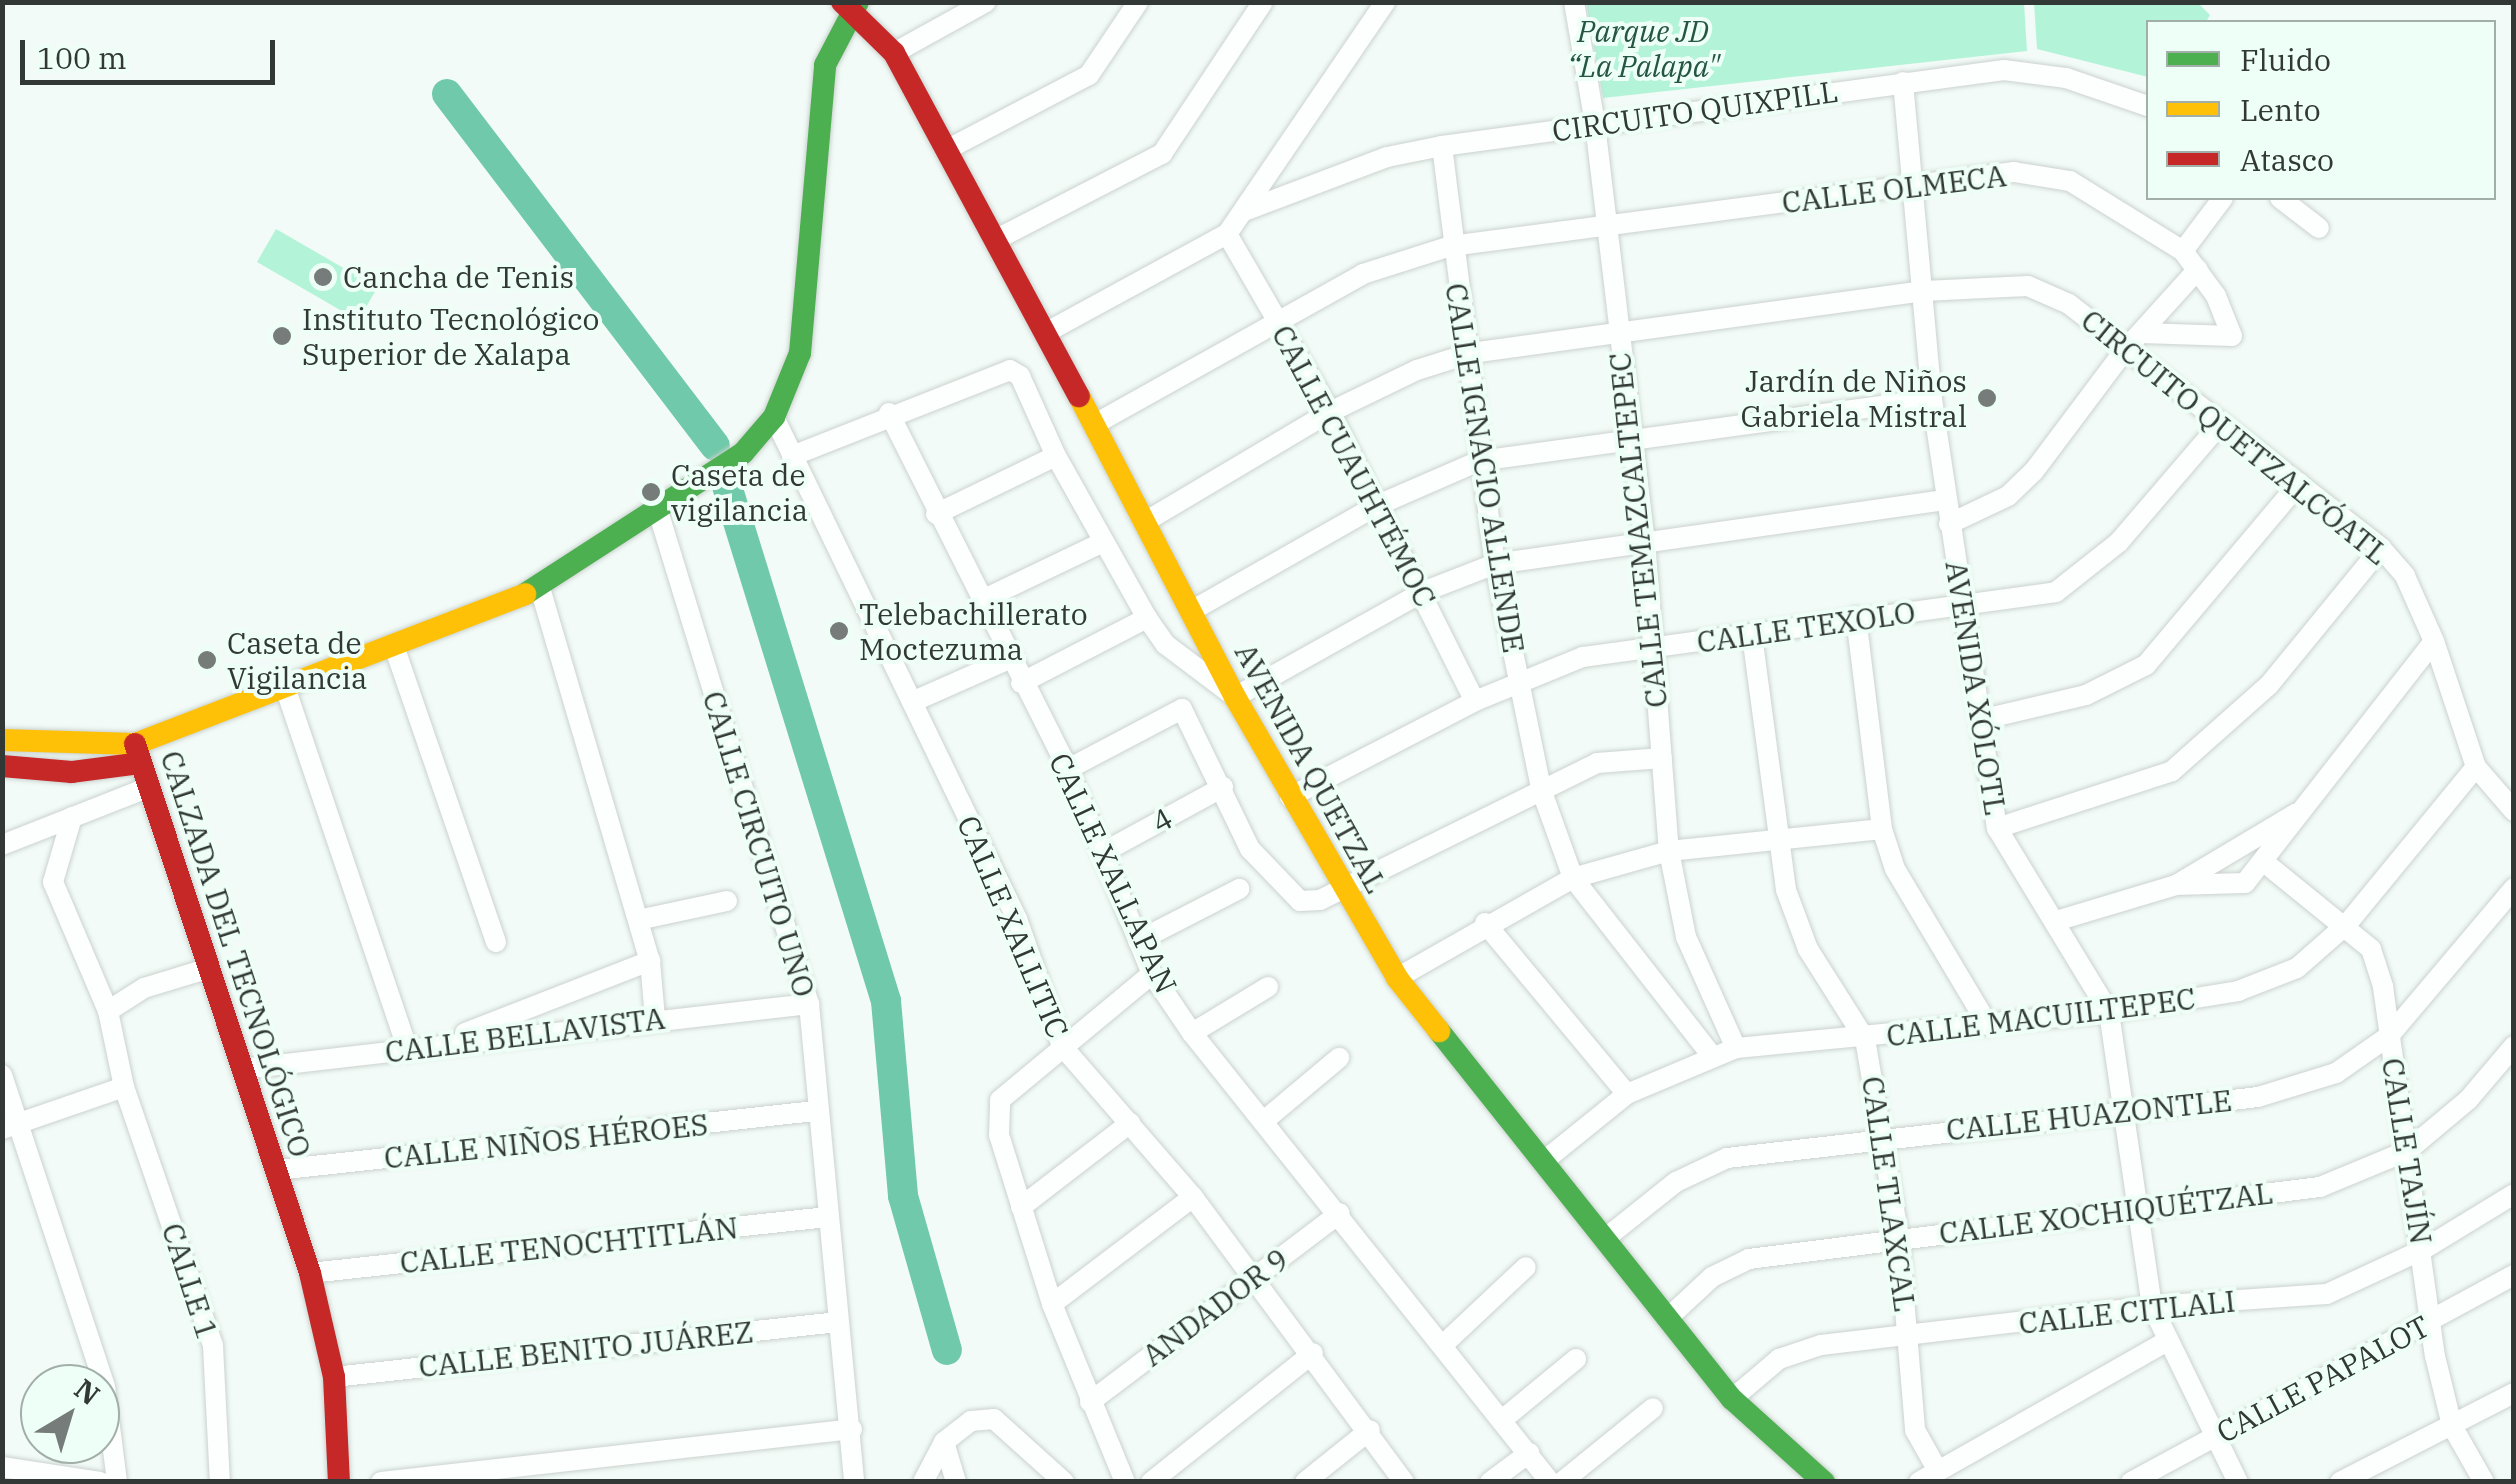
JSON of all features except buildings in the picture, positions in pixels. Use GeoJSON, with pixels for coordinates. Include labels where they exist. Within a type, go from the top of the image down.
{"type":"FeatureCollection","features":[{"type":"Feature","properties":{"kind":"street"},"geometry":{"type":"LineString","coordinates":[[894,53],[986,2]]}},
{"type":"Feature","properties":{"kind":"street"},"geometry":{"type":"LineString","coordinates":[[950,148],[1089,76],[1138,2]]}},
{"type":"Feature","properties":{"kind":"street"},"geometry":{"type":"LineString","coordinates":[[998,239],[1162,154],[1263,2]]}},
{"type":"Feature","properties":{"kind":"street"},"geometry":{"type":"LineString","coordinates":[[1046,332],[1227,234],[1385,2]]}},
{"type":"Feature","properties":{"kind":"street","name":"CALLE TEMAZCALTEPEC"},"geometry":{"type":"LineString","coordinates":[[1574,2],[1595,124],[1617,336],[1646,541],[1669,851],[1686,938],[1736,1048]]}},
{"type":"Feature","properties":{"kind":"street"},"geometry":{"type":"LineString","coordinates":[[774,417],[800,352],[825,66],[851,4]]}},
{"type":"Feature","properties":{"kind":"street","name":"AVENIDA QUETZAL"},"geometry":{"type":"LineString","coordinates":[[851,4],[894,53],[950,148],[1148,520],[1235,698],[1340,888],[1397,978],[1608,1237],[1732,1400],[1824,1482]]}},
{"type":"Feature","properties":{"kind":"street","name":"CIRCUITO QUIXPILL"},"geometry":{"type":"LineString","coordinates":[[1246,210],[1386,156],[2004,70],[2066,78],[2146,105]]}},
{"type":"Feature","properties":{"kind":"street","name":"AVENIDA XÓLOTL"},"geometry":{"type":"LineString","coordinates":[[1903,82],[1932,399],[1948,524],[1998,828],[2109,1012],[2133,1208],[2152,1306],[2165,1342],[2238,1482]]}},
{"type":"Feature","properties":{"kind":"street","name":"CALLE IGNACIO ALLENDE"},"geometry":{"type":"LineString","coordinates":[[1442,146],[1451,246],[1470,353],[1494,564],[1540,789]]}},
{"type":"Feature","properties":{"kind":"street","name":"CALLE OLMECA"},"geometry":{"type":"LineString","coordinates":[[1096,424],[1278,326],[1363,274],[1451,246],[2014,172],[2070,181],[2183,251],[2198,269],[2232,336],[2142,333]]}},
{"type":"Feature","properties":{"kind":"street"},"geometry":{"type":"LineString","coordinates":[[2183,251],[2221,200]]}},
{"type":"Feature","properties":{"kind":"street"},"geometry":{"type":"LineString","coordinates":[[2283,200],[2319,228]]}},
{"type":"Feature","properties":{"kind":"street","name":"CALLE CUAUHTÉMOC"},"geometry":{"type":"LineString","coordinates":[[1227,234],[1330,412],[1475,700]]}},
{"type":"Feature","properties":{"kind":"street"},"geometry":{"type":"LineString","coordinates":[[1948,524],[2008,496],[2034,471],[2124,351],[2198,269]]}},
{"type":"Feature","properties":{"kind":"street","name":"CIRCUITO QUETZALCÓATL"},"geometry":{"type":"LineString","coordinates":[[1148,520],[1330,412],[1417,370],[1470,353],[1617,336],[1924,291],[2028,286],[2050,292],[2382,548],[2405,576],[2434,642],[2476,767],[2514,811]]}},
{"type":"Feature","properties":{"kind":"street"},"geometry":{"type":"LineString","coordinates":[[792,456],[889,412],[999,370],[1020,376],[1056,456],[1147,618],[1166,644],[1235,698],[1423,592],[1494,564],[1946,500]]}},
{"type":"Feature","properties":{"kind":"street"},"geometry":{"type":"LineString","coordinates":[[1193,610],[1378,505],[1480,461],[1932,399]]}},
{"type":"Feature","properties":{"kind":"street","name":"CALLE XALLAPAN"},"geometry":{"type":"LineString","coordinates":[[889,412],[936,514],[1068,770],[1152,974],[1192,1033],[1340,1213],[1550,1482]]}},
{"type":"Feature","properties":{"kind":"street","name":"CALLE XALLITIC"},"geometry":{"type":"LineString","coordinates":[[774,417],[1017,920],[1062,1046],[1193,1197],[1313,1353],[1404,1482]]}},
{"type":"Feature","properties":{"kind":"street","name":"CALZADA DEL TECNOLÓGICO"},"geometry":{"type":"LineString","coordinates":[[339,1482],[334,1377],[310,1273],[242,1069],[200,971],[150,787],[137,754],[540,588],[742,453],[774,417]]}},
{"type":"Feature","properties":{"kind":"street","name":"CALLE TEXOLO"},"geometry":{"type":"LineString","coordinates":[[1290,796],[1475,700],[1582,657],[2056,592],[2092,568],[2221,424]]}},
{"type":"Feature","properties":{"kind":"street"},"geometry":{"type":"LineString","coordinates":[[936,514],[1056,456]]}},
{"type":"Feature","properties":{"kind":"street"},"geometry":{"type":"LineString","coordinates":[[1980,720],[2086,696],[2146,665],[2298,483]]}},
{"type":"Feature","properties":{"kind":"street","name":"CALLE CIRCUITO UNO"},"geometry":{"type":"LineString","coordinates":[[658,511],[809,1004],[815,1111],[852,1428],[854,1482]]}},
{"type":"Feature","properties":{"kind":"street"},"geometry":{"type":"LineString","coordinates":[[980,601],[1103,542]]}},
{"type":"Feature","properties":{"kind":"street"},"geometry":{"type":"LineString","coordinates":[[1998,828],[2172,771],[2269,685],[2382,548]]}},
{"type":"Feature","properties":{"kind":"street"},"geometry":{"type":"LineString","coordinates":[[540,588],[650,960],[655,1018]]}},
{"type":"Feature","properties":{"kind":"street"},"geometry":{"type":"LineString","coordinates":[[1856,617],[1882,829],[1896,869],[1988,1026]]}},
{"type":"Feature","properties":{"kind":"street"},"geometry":{"type":"LineString","coordinates":[[1021,682],[1147,618]]}},
{"type":"Feature","properties":{"kind":"street","name":"CALLE TLAXCAL"},"geometry":{"type":"LineString","coordinates":[[1752,636],[1776,840],[1808,949],[1865,1039],[1900,1238],[1915,1430],[1928,1476]]}},
{"type":"Feature","properties":{"kind":"street"},"geometry":{"type":"LineString","coordinates":[[2176,885],[2245,883],[2310,805],[2434,642]]}},
{"type":"Feature","properties":{"kind":"street"},"geometry":{"type":"LineString","coordinates":[[395,649],[496,942]]}},
{"type":"Feature","properties":{"kind":"street"},"geometry":{"type":"LineString","coordinates":[[912,702],[1009,659]]}},
{"type":"Feature","properties":{"kind":"street"},"geometry":{"type":"LineString","coordinates":[[286,690],[408,1051]]}},
{"type":"Feature","properties":{"kind":"street"},"geometry":{"type":"LineString","coordinates":[[1068,770],[1182,709],[1250,849],[1278,885],[1300,901],[1340,888],[1597,763],[1662,758]]}},
{"type":"Feature","properties":{"kind":"street"},"geometry":{"type":"LineString","coordinates":[[2,740],[137,754]]}},
{"type":"Feature","properties":{"kind":"street"},"geometry":{"type":"LineString","coordinates":[[2,766],[72,772],[137,754]]}},
{"type":"Feature","properties":{"kind":"street","name":"CALLE MACUILTEPEC"},"geometry":{"type":"LineString","coordinates":[[1544,1160],[1627,1094],[1736,1048],[1865,1039],[2109,1012],[2238,991],[2297,968],[2347,924],[2476,767]]}},
{"type":"Feature","properties":{"kind":"street"},"geometry":{"type":"LineString","coordinates":[[2,844],[150,787]]}},
{"type":"Feature","properties":{"kind":"street","name":"4"},"geometry":{"type":"LineString","coordinates":[[1102,854],[1223,787]]}},
{"type":"Feature","properties":{"kind":"street"},"geometry":{"type":"LineString","coordinates":[[1540,789],[1573,878],[1712,1056]]}},
{"type":"Feature","properties":{"kind":"street"},"geometry":{"type":"LineString","coordinates":[[2056,921],[2176,885],[2310,805]]}},
{"type":"Feature","properties":{"kind":"street","name":"CALLE 1"},"geometry":{"type":"LineString","coordinates":[[72,817],[54,882],[108,1011],[124,1087],[212,1346],[220,1482]]}},
{"type":"Feature","properties":{"kind":"street"},"geometry":{"type":"LineString","coordinates":[[1397,978],[1485,924],[1573,878],[1669,851],[1882,829]]}},
{"type":"Feature","properties":{"kind":"street","name":"CALLE TAJÍN"},"geometry":{"type":"LineString","coordinates":[[2264,862],[2347,924],[2371,949],[2424,1249],[2429,1322],[2452,1426],[2484,1482]]}},
{"type":"Feature","properties":{"kind":"street","name":"CALLE HUAZONTLE"},"geometry":{"type":"LineString","coordinates":[[1608,1237],[1676,1182],[1727,1158],[1884,1136],[2258,1097],[2336,1073],[2389,1036],[2514,888]]}},
{"type":"Feature","properties":{"kind":"street"},"geometry":{"type":"LineString","coordinates":[[1138,941],[1238,889]]}},
{"type":"Feature","properties":{"kind":"street"},"geometry":{"type":"LineString","coordinates":[[638,920],[727,901]]}},
{"type":"Feature","properties":{"kind":"street"},"geometry":{"type":"LineString","coordinates":[[1485,924],[1627,1094]]}},
{"type":"Feature","properties":{"kind":"street"},"geometry":{"type":"LineString","coordinates":[[440,1043],[650,960]]}},
{"type":"Feature","properties":{"kind":"street"},"geometry":{"type":"LineString","coordinates":[[108,1011],[144,988],[200,971]]}},
{"type":"Feature","properties":{"kind":"street"},"geometry":{"type":"LineString","coordinates":[[1125,1482],[1052,1304],[998,1135],[1000,1100],[1152,974]]}},
{"type":"Feature","properties":{"kind":"street"},"geometry":{"type":"LineString","coordinates":[[1192,1033],[1268,987]]}},
{"type":"Feature","properties":{"kind":"street","name":"CALLE BELLAVISTA"},"geometry":{"type":"LineString","coordinates":[[242,1069],[655,1018],[809,1004]]}},
{"type":"Feature","properties":{"kind":"street","name":"CALLE XOCHIQUÉTZAL"},"geometry":{"type":"LineString","coordinates":[[1668,1318],[1712,1278],[1749,1260],[2320,1187],[2407,1151],[2468,1100],[2514,1046]]}},
{"type":"Feature","properties":{"kind":"street"},"geometry":{"type":"LineString","coordinates":[[1265,1120],[1339,1058]]}},
{"type":"Feature","properties":{"kind":"street"},"geometry":{"type":"LineString","coordinates":[[2,1074],[11,1126],[105,1387],[117,1482]]}},
{"type":"Feature","properties":{"kind":"street"},"geometry":{"type":"LineString","coordinates":[[11,1126],[124,1087]]}},
{"type":"Feature","properties":{"kind":"street","name":"CALLE NIÑOS HÉROES"},"geometry":{"type":"LineString","coordinates":[[277,1170],[815,1111]]}},
{"type":"Feature","properties":{"kind":"street"},"geometry":{"type":"LineString","coordinates":[[1021,1207],[1130,1124]]}},
{"type":"Feature","properties":{"kind":"street","name":"CALLE CITLALI"},"geometry":{"type":"LineString","coordinates":[[1732,1400],[1779,1359],[1821,1345],[2152,1306],[2327,1294],[2424,1249],[2514,1194]]}},
{"type":"Feature","properties":{"kind":"street"},"geometry":{"type":"LineString","coordinates":[[1052,1304],[1193,1197]]}},
{"type":"Feature","properties":{"kind":"street","name":"ANDADOR 9"},"geometry":{"type":"LineString","coordinates":[[1090,1402],[1340,1213]]}},
{"type":"Feature","properties":{"kind":"street","name":"CALLE TENOCHTITLÁN"},"geometry":{"type":"LineString","coordinates":[[310,1273],[827,1217]]}},
{"type":"Feature","properties":{"kind":"street"},"geometry":{"type":"LineString","coordinates":[[1444,1344],[1526,1267]]}},
{"type":"Feature","properties":{"kind":"street","name":"CALLE PAPALOT"},"geometry":{"type":"LineString","coordinates":[[2131,1482],[2514,1275]]}},
{"type":"Feature","properties":{"kind":"street","name":"CALLE BENITO JUÁREZ"},"geometry":{"type":"LineString","coordinates":[[334,1377],[838,1322]]}},
{"type":"Feature","properties":{"kind":"street"},"geometry":{"type":"LineString","coordinates":[[1928,1476],[2165,1342]]}},
{"type":"Feature","properties":{"kind":"street"},"geometry":{"type":"LineString","coordinates":[[1151,1482],[1313,1353]]}},
{"type":"Feature","properties":{"kind":"street"},"geometry":{"type":"LineString","coordinates":[[1502,1420],[1576,1359]]}},
{"type":"Feature","properties":{"kind":"street"},"geometry":{"type":"LineString","coordinates":[[2340,1482],[2514,1392]]}},
{"type":"Feature","properties":{"kind":"street"},"geometry":{"type":"LineString","coordinates":[[1562,1482],[1653,1408]]}},
{"type":"Feature","properties":{"kind":"street"},"geometry":{"type":"LineString","coordinates":[[923,1482],[944,1442],[971,1421],[994,1419],[1064,1482]]}},
{"type":"Feature","properties":{"kind":"street"},"geometry":{"type":"LineString","coordinates":[[380,1482],[852,1428]]}},
{"type":"Feature","properties":{"kind":"street"},"geometry":{"type":"LineString","coordinates":[[1305,1482],[1370,1430]]}},
{"type":"Feature","properties":{"kind":"street"},"geometry":{"type":"LineString","coordinates":[[944,1442],[956,1482]]}},
{"type":"Feature","properties":{"kind":"street"},"geometry":{"type":"LineString","coordinates":[[1490,1482],[1529,1453]]}},
{"type":"Feature","properties":{"kind":"street"},"geometry":{"type":"LineString","coordinates":[[2,1466],[100,1482]]}},
{"type":"Feature","properties":{"kind":"green space","name":"Parque JD “La Palapa\""},"geometry":{"type":"Polygon","coordinates":[[[1586,3],[2024,3],[2027,51],[1603,98],[1586,3]]]}},
{"type":"Feature","properties":{"kind":"green space"},"geometry":{"type":"Polygon","coordinates":[[[2034,3],[2198,3],[2210,15],[2207,20],[2146,20],[2146,76],[2037,49],[2034,3]]]}},
{"type":"Feature","properties":{"kind":"green space","name":"Cancha de Tenis"},"geometry":{"type":"Polygon","coordinates":[[[276,229],[377,288],[358,320],[257,262],[276,229]]]}},
{"type":"Feature","properties":{"kind":"waterway"},"geometry":{"type":"LineString","coordinates":[[447,94],[715,446]]}},
{"type":"Feature","properties":{"kind":"waterway"},"geometry":{"type":"LineString","coordinates":[[727,486],[886,1001],[903,1196],[947,1350]]}},
{"type":"Feature","properties":{"kind":"traffic: fast"},"geometry":{"type":"LineString","coordinates":[[525,594],[743,453],[774,417],[800,353],[825,65],[858,2]]}},
{"type":"Feature","properties":{"kind":"traffic: fast"},"geometry":{"type":"LineString","coordinates":[[1439,1031],[1732,1399],[1824,1482]]}},
{"type":"Feature","properties":{"kind":"traffic: slow"},"geometry":{"type":"LineString","coordinates":[[1079,396],[1235,697],[1397,978],[1439,1031]]}},
{"type":"Feature","properties":{"kind":"traffic: slow"},"geometry":{"type":"LineString","coordinates":[[2,740],[135,744],[525,594]]}},
{"type":"Feature","properties":{"kind":"traffic: jam"},"geometry":{"type":"LineString","coordinates":[[842,2],[894,53],[1079,396]]}},
{"type":"Feature","properties":{"kind":"traffic: jam"},"geometry":{"type":"LineString","coordinates":[[135,744],[310,1273],[334,1377],[339,1482]]}},
{"type":"Feature","properties":{"kind":"traffic: jam"},"geometry":{"type":"LineString","coordinates":[[2,766],[72,772],[140,763]]}},
{"type":"Feature","properties":{"kind":"place","name":"Cancha de Tenis"},"geometry":{"type":"Point","coordinates":[323,277]}},
{"type":"Feature","properties":{"kind":"place","name":"Instituto Tecnológico Superior de Xalapa"},"geometry":{"type":"Point","coordinates":[282,336]}},
{"type":"Feature","properties":{"kind":"place","name":"Jardín de Niños Gabriela Mistral"},"geometry":{"type":"Point","coordinates":[1987,398]}},
{"type":"Feature","properties":{"kind":"place","name":"Caseta de vigilancia"},"geometry":{"type":"Point","coordinates":[651,492]}},
{"type":"Feature","properties":{"kind":"place","name":"Telebachillerato Moctezuma"},"geometry":{"type":"Point","coordinates":[839,631]}},
{"type":"Feature","properties":{"kind":"place","name":"Caseta de Vigilancia"},"geometry":{"type":"Point","coordinates":[207,660]}}]}
